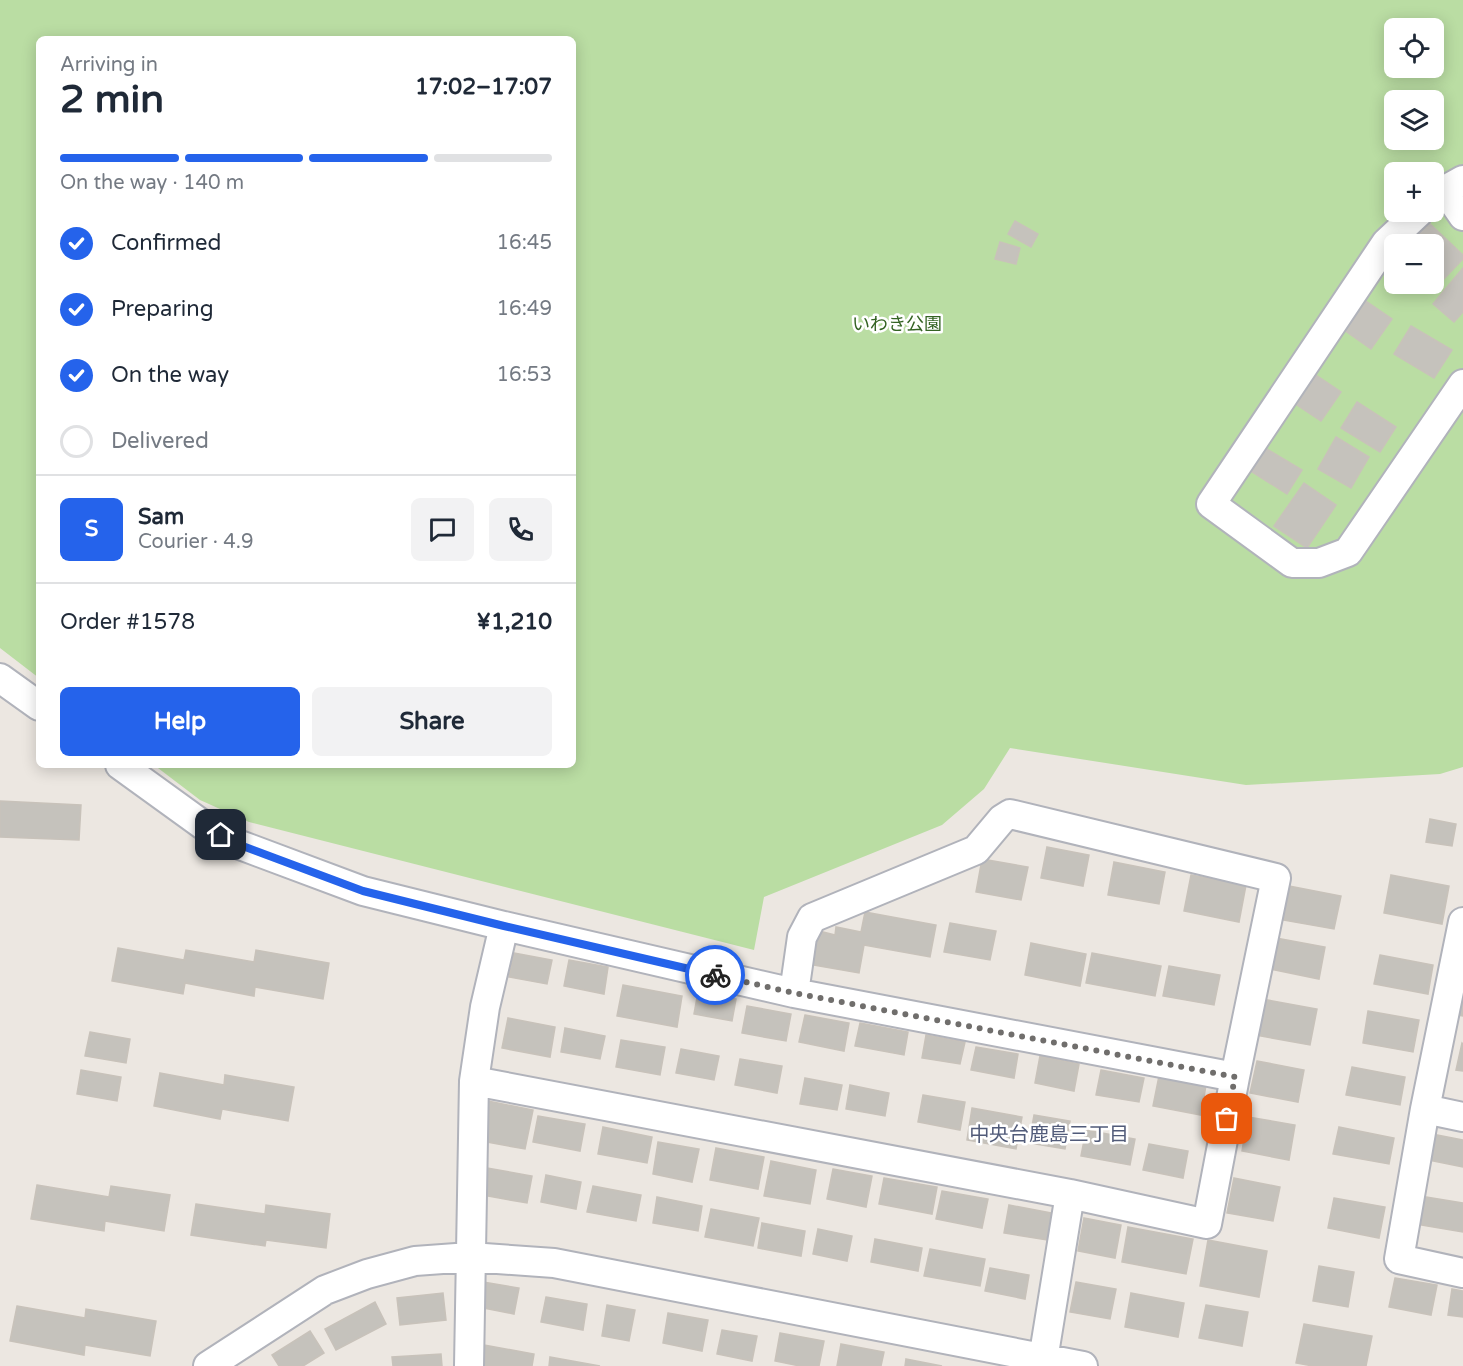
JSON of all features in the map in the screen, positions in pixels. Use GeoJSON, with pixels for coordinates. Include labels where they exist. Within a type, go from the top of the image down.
{"type":"FeatureCollection","features":[{"type":"Feature","properties":{"kind":"street"},"geometry":{"type":"LineString","coordinates":[[1447,190],[1463,216]]}},
{"type":"Feature","properties":{"kind":"street"},"geometry":{"type":"LineString","coordinates":[[1408,222],[1386,243],[1211,504],[1292,563],[1319,563],[1348,552],[1463,384]]}},
{"type":"Feature","properties":{"kind":"street"},"geometry":{"type":"LineString","coordinates":[[0,678],[36,704]]}},
{"type":"Feature","properties":{"kind":"street"},"geometry":{"type":"LineString","coordinates":[[124,768],[203,825],[240,845],[363,891],[794,993],[1235,1077]]}},
{"type":"Feature","properties":{"kind":"street"},"geometry":{"type":"LineString","coordinates":[[474,1081],[1070,1194],[1207,1224],[1276,878],[1010,814],[1002,819],[976,850],[812,918],[802,937],[794,993]]}},
{"type":"Feature","properties":{"kind":"street"},"geometry":{"type":"LineString","coordinates":[[1463,922],[1459,961],[1425,1109],[1399,1259],[1463,1273]]}},
{"type":"Feature","properties":{"kind":"street"},"geometry":{"type":"LineString","coordinates":[[469,1366],[474,1081],[485,1007],[504,926]]}},
{"type":"Feature","properties":{"kind":"street"},"geometry":{"type":"LineString","coordinates":[[1425,1109],[1463,1117]]}},
{"type":"Feature","properties":{"kind":"street"},"geometry":{"type":"LineString","coordinates":[[1043,1362],[1070,1194]]}},
{"type":"Feature","properties":{"kind":"street"},"geometry":{"type":"LineString","coordinates":[[208,1366],[325,1290],[367,1274],[415,1261],[470,1257],[554,1263],[1043,1362],[1083,1366]]}},
{"type":"Feature","properties":{"kind":"green space","name":"いわき公園"},"geometry":{"type":"Polygon","coordinates":[[[0,0],[1463,0],[1463,767],[1440,774],[1246,785],[1010,748],[984,789],[942,825],[764,897],[754,950],[249,822],[200,800],[158,768],[576,768],[576,36],[36,36],[36,676],[0,648],[0,0]]]}},
{"type":"Feature","properties":{"kind":"building"},"geometry":{"type":"Polygon","coordinates":[[[1015,221],[1038,234],[1031,247],[1008,234],[1015,221]]]}},
{"type":"Feature","properties":{"kind":"building"},"geometry":{"type":"Polygon","coordinates":[[[1428,222],[1441,234],[1417,234],[1428,222]]]}},
{"type":"Feature","properties":{"kind":"building"},"geometry":{"type":"Polygon","coordinates":[[[1444,237],[1463,255],[1463,259],[1444,279],[1444,237]]]}},
{"type":"Feature","properties":{"kind":"building"},"geometry":{"type":"Polygon","coordinates":[[[1000,242],[1020,248],[1016,264],[995,259],[1000,242]]]}},
{"type":"Feature","properties":{"kind":"building"},"geometry":{"type":"Polygon","coordinates":[[[1463,268],[1463,312],[1454,322],[1433,304],[1444,294],[1444,291],[1463,268]]]}},
{"type":"Feature","properties":{"kind":"building"},"geometry":{"type":"Polygon","coordinates":[[[1357,295],[1392,319],[1371,349],[1337,325],[1357,295]]]}},
{"type":"Feature","properties":{"kind":"building"},"geometry":{"type":"Polygon","coordinates":[[[1411,326],[1452,350],[1434,378],[1394,354],[1411,326]]]}},
{"type":"Feature","properties":{"kind":"building"},"geometry":{"type":"Polygon","coordinates":[[[1307,369],[1341,392],[1321,421],[1288,399],[1307,369]]]}},
{"type":"Feature","properties":{"kind":"building"},"geometry":{"type":"Polygon","coordinates":[[[1357,402],[1396,427],[1380,452],[1341,428],[1357,402]]]}},
{"type":"Feature","properties":{"kind":"building"},"geometry":{"type":"Polygon","coordinates":[[[1336,437],[1369,457],[1351,488],[1318,469],[1336,437]]]}},
{"type":"Feature","properties":{"kind":"building"},"geometry":{"type":"Polygon","coordinates":[[[1260,445],[1302,470],[1287,494],[1246,468],[1260,445]]]}},
{"type":"Feature","properties":{"kind":"building"},"geometry":{"type":"Polygon","coordinates":[[[1304,483],[1336,505],[1307,548],[1274,526],[1304,483]]]}},
{"type":"Feature","properties":{"kind":"building"},"geometry":{"type":"Polygon","coordinates":[[[0,801],[81,805],[79,840],[0,837],[0,801]]]}},
{"type":"Feature","properties":{"kind":"building"},"geometry":{"type":"Polygon","coordinates":[[[1430,819],[1456,824],[1452,846],[1426,842],[1430,819]]]}},
{"type":"Feature","properties":{"kind":"building"},"geometry":{"type":"Polygon","coordinates":[[[1047,847],[1089,855],[1083,886],[1041,878],[1047,847]]]}},
{"type":"Feature","properties":{"kind":"building"},"geometry":{"type":"Polygon","coordinates":[[[982,859],[1028,867],[1021,900],[976,892],[982,859]]]}},
{"type":"Feature","properties":{"kind":"building"},"geometry":{"type":"Polygon","coordinates":[[[1114,862],[1165,872],[1159,904],[1108,895],[1114,862]]]}},
{"type":"Feature","properties":{"kind":"building"},"geometry":{"type":"Polygon","coordinates":[[[1191,875],[1246,885],[1239,922],[1184,911],[1191,875]]]}},
{"type":"Feature","properties":{"kind":"building"},"geometry":{"type":"Polygon","coordinates":[[[1391,875],[1449,886],[1442,924],[1384,913],[1391,875]]]}},
{"type":"Feature","properties":{"kind":"building"},"geometry":{"type":"Polygon","coordinates":[[[1289,886],[1341,896],[1334,929],[1283,920],[1289,886]]]}},
{"type":"Feature","properties":{"kind":"building"},"geometry":{"type":"Polygon","coordinates":[[[865,912],[936,925],[930,957],[864,945],[859,973],[813,965],[819,931],[835,935],[836,927],[861,932],[865,912]]]}},
{"type":"Feature","properties":{"kind":"building"},"geometry":{"type":"Polygon","coordinates":[[[950,923],[996,931],[990,960],[944,952],[950,923]]]}},
{"type":"Feature","properties":{"kind":"building"},"geometry":{"type":"Polygon","coordinates":[[[1276,938],[1325,947],[1319,979],[1270,969],[1276,938]]]}},
{"type":"Feature","properties":{"kind":"building"},"geometry":{"type":"Polygon","coordinates":[[[1031,943],[1086,954],[1080,986],[1025,975],[1031,943]]]}},
{"type":"Feature","properties":{"kind":"building"},"geometry":{"type":"Polygon","coordinates":[[[118,948],[184,960],[186,950],[254,962],[256,950],[329,963],[323,999],[255,987],[254,996],[185,983],[183,994],[112,981],[118,948]]]}},
{"type":"Feature","properties":{"kind":"building"},"geometry":{"type":"Polygon","coordinates":[[[514,953],[552,960],[547,984],[509,977],[514,953]]]}},
{"type":"Feature","properties":{"kind":"building"},"geometry":{"type":"Polygon","coordinates":[[[1092,953],[1161,966],[1155,996],[1086,983],[1092,953]]]}},
{"type":"Feature","properties":{"kind":"building"},"geometry":{"type":"Polygon","coordinates":[[[1380,955],[1433,965],[1428,994],[1374,984],[1380,955]]]}},
{"type":"Feature","properties":{"kind":"building"},"geometry":{"type":"Polygon","coordinates":[[[569,960],[608,967],[604,994],[564,986],[569,960]]]}},
{"type":"Feature","properties":{"kind":"building"},"geometry":{"type":"Polygon","coordinates":[[[1169,966],[1220,975],[1214,1005],[1163,996],[1169,966]]]}},
{"type":"Feature","properties":{"kind":"building"},"geometry":{"type":"Polygon","coordinates":[[[1463,981],[1463,1016],[1452,1014],[1463,981]]]}},
{"type":"Feature","properties":{"kind":"building"},"geometry":{"type":"Polygon","coordinates":[[[623,985],[682,996],[677,1027],[617,1016],[623,985]]]}},
{"type":"Feature","properties":{"kind":"building"},"geometry":{"type":"Polygon","coordinates":[[[698,992],[736,999],[732,1021],[694,1014],[698,992]]]}},
{"type":"Feature","properties":{"kind":"building"},"geometry":{"type":"Polygon","coordinates":[[[1262,999],[1317,1009],[1310,1045],[1255,1035],[1262,999]]]}},
{"type":"Feature","properties":{"kind":"building"},"geometry":{"type":"Polygon","coordinates":[[[747,1006],[791,1014],[786,1041],[742,1033],[747,1006]]]}},
{"type":"Feature","properties":{"kind":"building"},"geometry":{"type":"Polygon","coordinates":[[[1368,1011],[1419,1020],[1413,1052],[1363,1043],[1368,1011]]]}},
{"type":"Feature","properties":{"kind":"building"},"geometry":{"type":"Polygon","coordinates":[[[805,1015],[849,1023],[844,1051],[799,1042],[805,1015]]]}},
{"type":"Feature","properties":{"kind":"building"},"geometry":{"type":"Polygon","coordinates":[[[508,1018],[555,1027],[550,1057],[502,1048],[508,1018]]]}},
{"type":"Feature","properties":{"kind":"building"},"geometry":{"type":"Polygon","coordinates":[[[860,1023],[908,1032],[904,1055],[855,1046],[860,1023]]]}},
{"type":"Feature","properties":{"kind":"building"},"geometry":{"type":"Polygon","coordinates":[[[565,1028],[605,1036],[600,1059],[561,1052],[565,1028]]]}},
{"type":"Feature","properties":{"kind":"building"},"geometry":{"type":"Polygon","coordinates":[[[90,1032],[130,1039],[126,1063],[85,1056],[90,1032]]]}},
{"type":"Feature","properties":{"kind":"building"},"geometry":{"type":"Polygon","coordinates":[[[926,1035],[965,1042],[960,1064],[922,1058],[926,1035]]]}},
{"type":"Feature","properties":{"kind":"building"},"geometry":{"type":"Polygon","coordinates":[[[621,1040],[665,1047],[660,1075],[616,1067],[621,1040]]]}},
{"type":"Feature","properties":{"kind":"building"},"geometry":{"type":"Polygon","coordinates":[[[1463,1044],[1463,1071],[1456,1070],[1463,1044]]]}},
{"type":"Feature","properties":{"kind":"building"},"geometry":{"type":"Polygon","coordinates":[[[976,1047],[1018,1054],[1014,1078],[971,1070],[976,1047]]]}},
{"type":"Feature","properties":{"kind":"building"},"geometry":{"type":"Polygon","coordinates":[[[681,1049],[719,1056],[714,1080],[676,1073],[681,1049]]]}},
{"type":"Feature","properties":{"kind":"building"},"geometry":{"type":"Polygon","coordinates":[[[1040,1056],[1079,1064],[1074,1091],[1035,1083],[1040,1056]]]}},
{"type":"Feature","properties":{"kind":"building"},"geometry":{"type":"Polygon","coordinates":[[[740,1059],[782,1066],[777,1093],[735,1085],[740,1059]]]}},
{"type":"Feature","properties":{"kind":"building"},"geometry":{"type":"Polygon","coordinates":[[[1257,1061],[1304,1070],[1298,1102],[1250,1093],[1257,1061]]]}},
{"type":"Feature","properties":{"kind":"building"},"geometry":{"type":"Polygon","coordinates":[[[1352,1067],[1405,1077],[1400,1105],[1346,1095],[1352,1067]]]}},
{"type":"Feature","properties":{"kind":"building"},"geometry":{"type":"Polygon","coordinates":[[[81,1070],[121,1077],[117,1101],[77,1094],[81,1070]]]}},
{"type":"Feature","properties":{"kind":"building"},"geometry":{"type":"Polygon","coordinates":[[[1101,1070],[1144,1078],[1139,1102],[1096,1095],[1101,1070]]]}},
{"type":"Feature","properties":{"kind":"building"},"geometry":{"type":"Polygon","coordinates":[[[160,1073],[224,1085],[225,1075],[294,1087],[288,1121],[222,1109],[220,1119],[154,1106],[160,1073]]]}},
{"type":"Feature","properties":{"kind":"building"},"geometry":{"type":"Polygon","coordinates":[[[1159,1076],[1206,1085],[1201,1115],[1153,1106],[1159,1076]]]}},
{"type":"Feature","properties":{"kind":"building"},"geometry":{"type":"Polygon","coordinates":[[[805,1078],[842,1085],[837,1110],[800,1104],[805,1078]]]}},
{"type":"Feature","properties":{"kind":"building"},"geometry":{"type":"Polygon","coordinates":[[[850,1085],[889,1093],[885,1116],[846,1109],[850,1085]]]}},
{"type":"Feature","properties":{"kind":"building"},"geometry":{"type":"Polygon","coordinates":[[[923,1095],[965,1102],[960,1130],[918,1122],[923,1095]]]}},
{"type":"Feature","properties":{"kind":"building"},"geometry":{"type":"Polygon","coordinates":[[[488,1101],[533,1110],[525,1149],[481,1141],[488,1101]]]}},
{"type":"Feature","properties":{"kind":"building"},"geometry":{"type":"Polygon","coordinates":[[[972,1108],[1022,1117],[1016,1149],[967,1140],[972,1108]]]}},
{"type":"Feature","properties":{"kind":"building"},"geometry":{"type":"Polygon","coordinates":[[[1034,1115],[1070,1121],[1065,1149],[1029,1143],[1034,1115]]]}},
{"type":"Feature","properties":{"kind":"building"},"geometry":{"type":"Polygon","coordinates":[[[538,1116],[585,1124],[580,1151],[533,1142],[538,1116]]]}},
{"type":"Feature","properties":{"kind":"building"},"geometry":{"type":"Polygon","coordinates":[[[1248,1117],[1295,1125],[1289,1160],[1242,1151],[1248,1117]]]}},
{"type":"Feature","properties":{"kind":"building"},"geometry":{"type":"Polygon","coordinates":[[[603,1127],[652,1137],[647,1163],[598,1154],[603,1127]]]}},
{"type":"Feature","properties":{"kind":"building"},"geometry":{"type":"Polygon","coordinates":[[[1339,1127],[1394,1138],[1389,1164],[1333,1154],[1339,1127]]]}},
{"type":"Feature","properties":{"kind":"building"},"geometry":{"type":"Polygon","coordinates":[[[1086,1130],[1135,1139],[1130,1165],[1081,1156],[1086,1130]]]}},
{"type":"Feature","properties":{"kind":"building"},"geometry":{"type":"Polygon","coordinates":[[[1432,1134],[1463,1140],[1463,1167],[1428,1160],[1432,1134]]]}},
{"type":"Feature","properties":{"kind":"building"},"geometry":{"type":"Polygon","coordinates":[[[658,1142],[699,1149],[692,1182],[653,1174],[658,1142]]]}},
{"type":"Feature","properties":{"kind":"building"},"geometry":{"type":"Polygon","coordinates":[[[1149,1144],[1188,1151],[1183,1178],[1143,1170],[1149,1144]]]}},
{"type":"Feature","properties":{"kind":"building"},"geometry":{"type":"Polygon","coordinates":[[[716,1148],[764,1157],[758,1189],[710,1180],[716,1148]]]}},
{"type":"Feature","properties":{"kind":"building"},"geometry":{"type":"Polygon","coordinates":[[[771,1161],[816,1170],[810,1204],[764,1196],[771,1161]]]}},
{"type":"Feature","properties":{"kind":"building"},"geometry":{"type":"Polygon","coordinates":[[[487,1168],[532,1176],[527,1203],[482,1195],[487,1168]]]}},
{"type":"Feature","properties":{"kind":"building"},"geometry":{"type":"Polygon","coordinates":[[[833,1169],[872,1176],[866,1207],[827,1199],[833,1169]]]}},
{"type":"Feature","properties":{"kind":"building"},"geometry":{"type":"Polygon","coordinates":[[[546,1175],[581,1182],[576,1209],[541,1202],[546,1175]]]}},
{"type":"Feature","properties":{"kind":"building"},"geometry":{"type":"Polygon","coordinates":[[[884,1178],[937,1187],[932,1214],[879,1204],[884,1178]]]}},
{"type":"Feature","properties":{"kind":"building"},"geometry":{"type":"Polygon","coordinates":[[[1234,1178],[1280,1187],[1273,1221],[1227,1213],[1234,1178]]]}},
{"type":"Feature","properties":{"kind":"building"},"geometry":{"type":"Polygon","coordinates":[[[37,1185],[109,1197],[111,1186],[170,1195],[164,1231],[105,1221],[104,1231],[31,1219],[37,1185]]]}},
{"type":"Feature","properties":{"kind":"building"},"geometry":{"type":"Polygon","coordinates":[[[593,1186],[641,1195],[636,1221],[587,1212],[593,1186]]]}},
{"type":"Feature","properties":{"kind":"building"},"geometry":{"type":"Polygon","coordinates":[[[942,1191],[988,1199],[982,1228],[936,1219],[942,1191]]]}},
{"type":"Feature","properties":{"kind":"building"},"geometry":{"type":"Polygon","coordinates":[[[1420,1196],[1463,1203],[1463,1232],[1415,1224],[1420,1196]]]}},
{"type":"Feature","properties":{"kind":"building"},"geometry":{"type":"Polygon","coordinates":[[[657,1197],[702,1206],[698,1231],[653,1223],[657,1197]]]}},
{"type":"Feature","properties":{"kind":"building"},"geometry":{"type":"Polygon","coordinates":[[[1334,1198],[1385,1207],[1379,1238],[1328,1228],[1334,1198]]]}},
{"type":"Feature","properties":{"kind":"building"},"geometry":{"type":"Polygon","coordinates":[[[196,1204],[265,1214],[266,1205],[330,1214],[326,1248],[266,1240],[265,1246],[191,1235],[196,1204]]]}},
{"type":"Feature","properties":{"kind":"building"},"geometry":{"type":"Polygon","coordinates":[[[1009,1205],[1052,1213],[1047,1240],[1004,1233],[1009,1205]]]}},
{"type":"Feature","properties":{"kind":"building"},"geometry":{"type":"Polygon","coordinates":[[[711,1209],[759,1218],[753,1246],[705,1237],[711,1209]]]}},
{"type":"Feature","properties":{"kind":"building"},"geometry":{"type":"Polygon","coordinates":[[[1084,1218],[1121,1225],[1115,1258],[1078,1251],[1084,1218]]]}},
{"type":"Feature","properties":{"kind":"building"},"geometry":{"type":"Polygon","coordinates":[[[762,1223],[805,1231],[801,1256],[758,1248],[762,1223]]]}},
{"type":"Feature","properties":{"kind":"building"},"geometry":{"type":"Polygon","coordinates":[[[1128,1227],[1193,1239],[1186,1274],[1122,1262],[1128,1227]]]}},
{"type":"Feature","properties":{"kind":"building"},"geometry":{"type":"Polygon","coordinates":[[[818,1229],[852,1236],[847,1261],[813,1254],[818,1229]]]}},
{"type":"Feature","properties":{"kind":"building"},"geometry":{"type":"Polygon","coordinates":[[[875,1239],[922,1248],[918,1271],[871,1262],[875,1239]]]}},
{"type":"Feature","properties":{"kind":"building"},"geometry":{"type":"Polygon","coordinates":[[[1208,1240],[1267,1251],[1259,1297],[1200,1286],[1208,1240]]]}},
{"type":"Feature","properties":{"kind":"building"},"geometry":{"type":"Polygon","coordinates":[[[930,1249],[985,1259],[980,1286],[924,1276],[930,1249]]]}},
{"type":"Feature","properties":{"kind":"building"},"geometry":{"type":"Polygon","coordinates":[[[1319,1266],[1354,1272],[1348,1307],[1313,1301],[1319,1266]]]}},
{"type":"Feature","properties":{"kind":"building"},"geometry":{"type":"Polygon","coordinates":[[[990,1268],[1029,1275],[1025,1299],[985,1291],[990,1268]]]}},
{"type":"Feature","properties":{"kind":"building"},"geometry":{"type":"Polygon","coordinates":[[[1395,1278],[1437,1285],[1431,1315],[1389,1307],[1395,1278]]]}},
{"type":"Feature","properties":{"kind":"building"},"geometry":{"type":"Polygon","coordinates":[[[483,1282],[519,1288],[514,1314],[478,1307],[483,1282]]]}},
{"type":"Feature","properties":{"kind":"building"},"geometry":{"type":"Polygon","coordinates":[[[1076,1282],[1116,1289],[1110,1319],[1070,1312],[1076,1282]]]}},
{"type":"Feature","properties":{"kind":"building"},"geometry":{"type":"Polygon","coordinates":[[[1452,1289],[1463,1291],[1463,1317],[1448,1315],[1452,1289]]]}},
{"type":"Feature","properties":{"kind":"building"},"geometry":{"type":"Polygon","coordinates":[[[443,1293],[446,1320],[400,1325],[397,1298],[443,1293]]]}},
{"type":"Feature","properties":{"kind":"building"},"geometry":{"type":"Polygon","coordinates":[[[1131,1293],[1184,1303],[1178,1337],[1125,1327],[1131,1293]]]}},
{"type":"Feature","properties":{"kind":"building"},"geometry":{"type":"Polygon","coordinates":[[[546,1297],[587,1304],[583,1330],[541,1322],[546,1297]]]}},
{"type":"Feature","properties":{"kind":"building"},"geometry":{"type":"Polygon","coordinates":[[[375,1302],[386,1324],[336,1350],[325,1329],[375,1302]]]}},
{"type":"Feature","properties":{"kind":"building"},"geometry":{"type":"Polygon","coordinates":[[[607,1305],[635,1310],[629,1341],[602,1336],[607,1305]]]}},
{"type":"Feature","properties":{"kind":"building"},"geometry":{"type":"Polygon","coordinates":[[[1206,1305],[1248,1312],[1242,1346],[1199,1338],[1206,1305]]]}},
{"type":"Feature","properties":{"kind":"building"},"geometry":{"type":"Polygon","coordinates":[[[17,1306],[85,1318],[86,1309],[156,1321],[150,1356],[85,1345],[84,1355],[10,1341],[17,1306]]]}},
{"type":"Feature","properties":{"kind":"building"},"geometry":{"type":"Polygon","coordinates":[[[668,1313],[708,1320],[702,1351],[663,1343],[668,1313]]]}},
{"type":"Feature","properties":{"kind":"building"},"geometry":{"type":"Polygon","coordinates":[[[1304,1324],[1372,1336],[1366,1366],[1313,1366],[1296,1363],[1304,1324]]]}},
{"type":"Feature","properties":{"kind":"building"},"geometry":{"type":"Polygon","coordinates":[[[722,1330],[757,1336],[752,1361],[717,1354],[722,1330]]]}},
{"type":"Feature","properties":{"kind":"building"},"geometry":{"type":"Polygon","coordinates":[[[310,1331],[324,1353],[303,1366],[279,1366],[272,1355],[310,1331]]]}},
{"type":"Feature","properties":{"kind":"building"},"geometry":{"type":"Polygon","coordinates":[[[780,1333],[824,1341],[819,1366],[800,1366],[775,1361],[780,1333]]]}},
{"type":"Feature","properties":{"kind":"building"},"geometry":{"type":"Polygon","coordinates":[[[841,1344],[884,1352],[881,1366],[837,1366],[841,1344]]]}},
{"type":"Feature","properties":{"kind":"building"},"geometry":{"type":"Polygon","coordinates":[[[484,1345],[534,1354],[532,1366],[480,1366],[484,1345]]]}},
{"type":"Feature","properties":{"kind":"building"},"geometry":{"type":"Polygon","coordinates":[[[441,1354],[442,1366],[393,1366],[392,1357],[441,1354]]]}},
{"type":"Feature","properties":{"kind":"building"},"geometry":{"type":"Polygon","coordinates":[[[550,1357],[600,1366],[549,1366],[550,1357]]]}},
{"type":"Feature","properties":{"kind":"building"},"geometry":{"type":"Polygon","coordinates":[[[906,1359],[942,1366],[905,1366],[906,1359]]]}},
{"type":"Feature","properties":{"kind":"way so far"},"geometry":{"type":"LineString","coordinates":[[715,975],[794,993],[1235,1077],[1227,1119]]}},
{"type":"Feature","properties":{"kind":"district","name":"中央台鹿島三丁目"},"geometry":{"type":"Point","coordinates":[1049,1134]}},
{"type":"Feature","properties":{"kind":"route"},"geometry":{"type":"LineString","coordinates":[[221,835],[240,845],[363,891],[715,975]]}}]}
